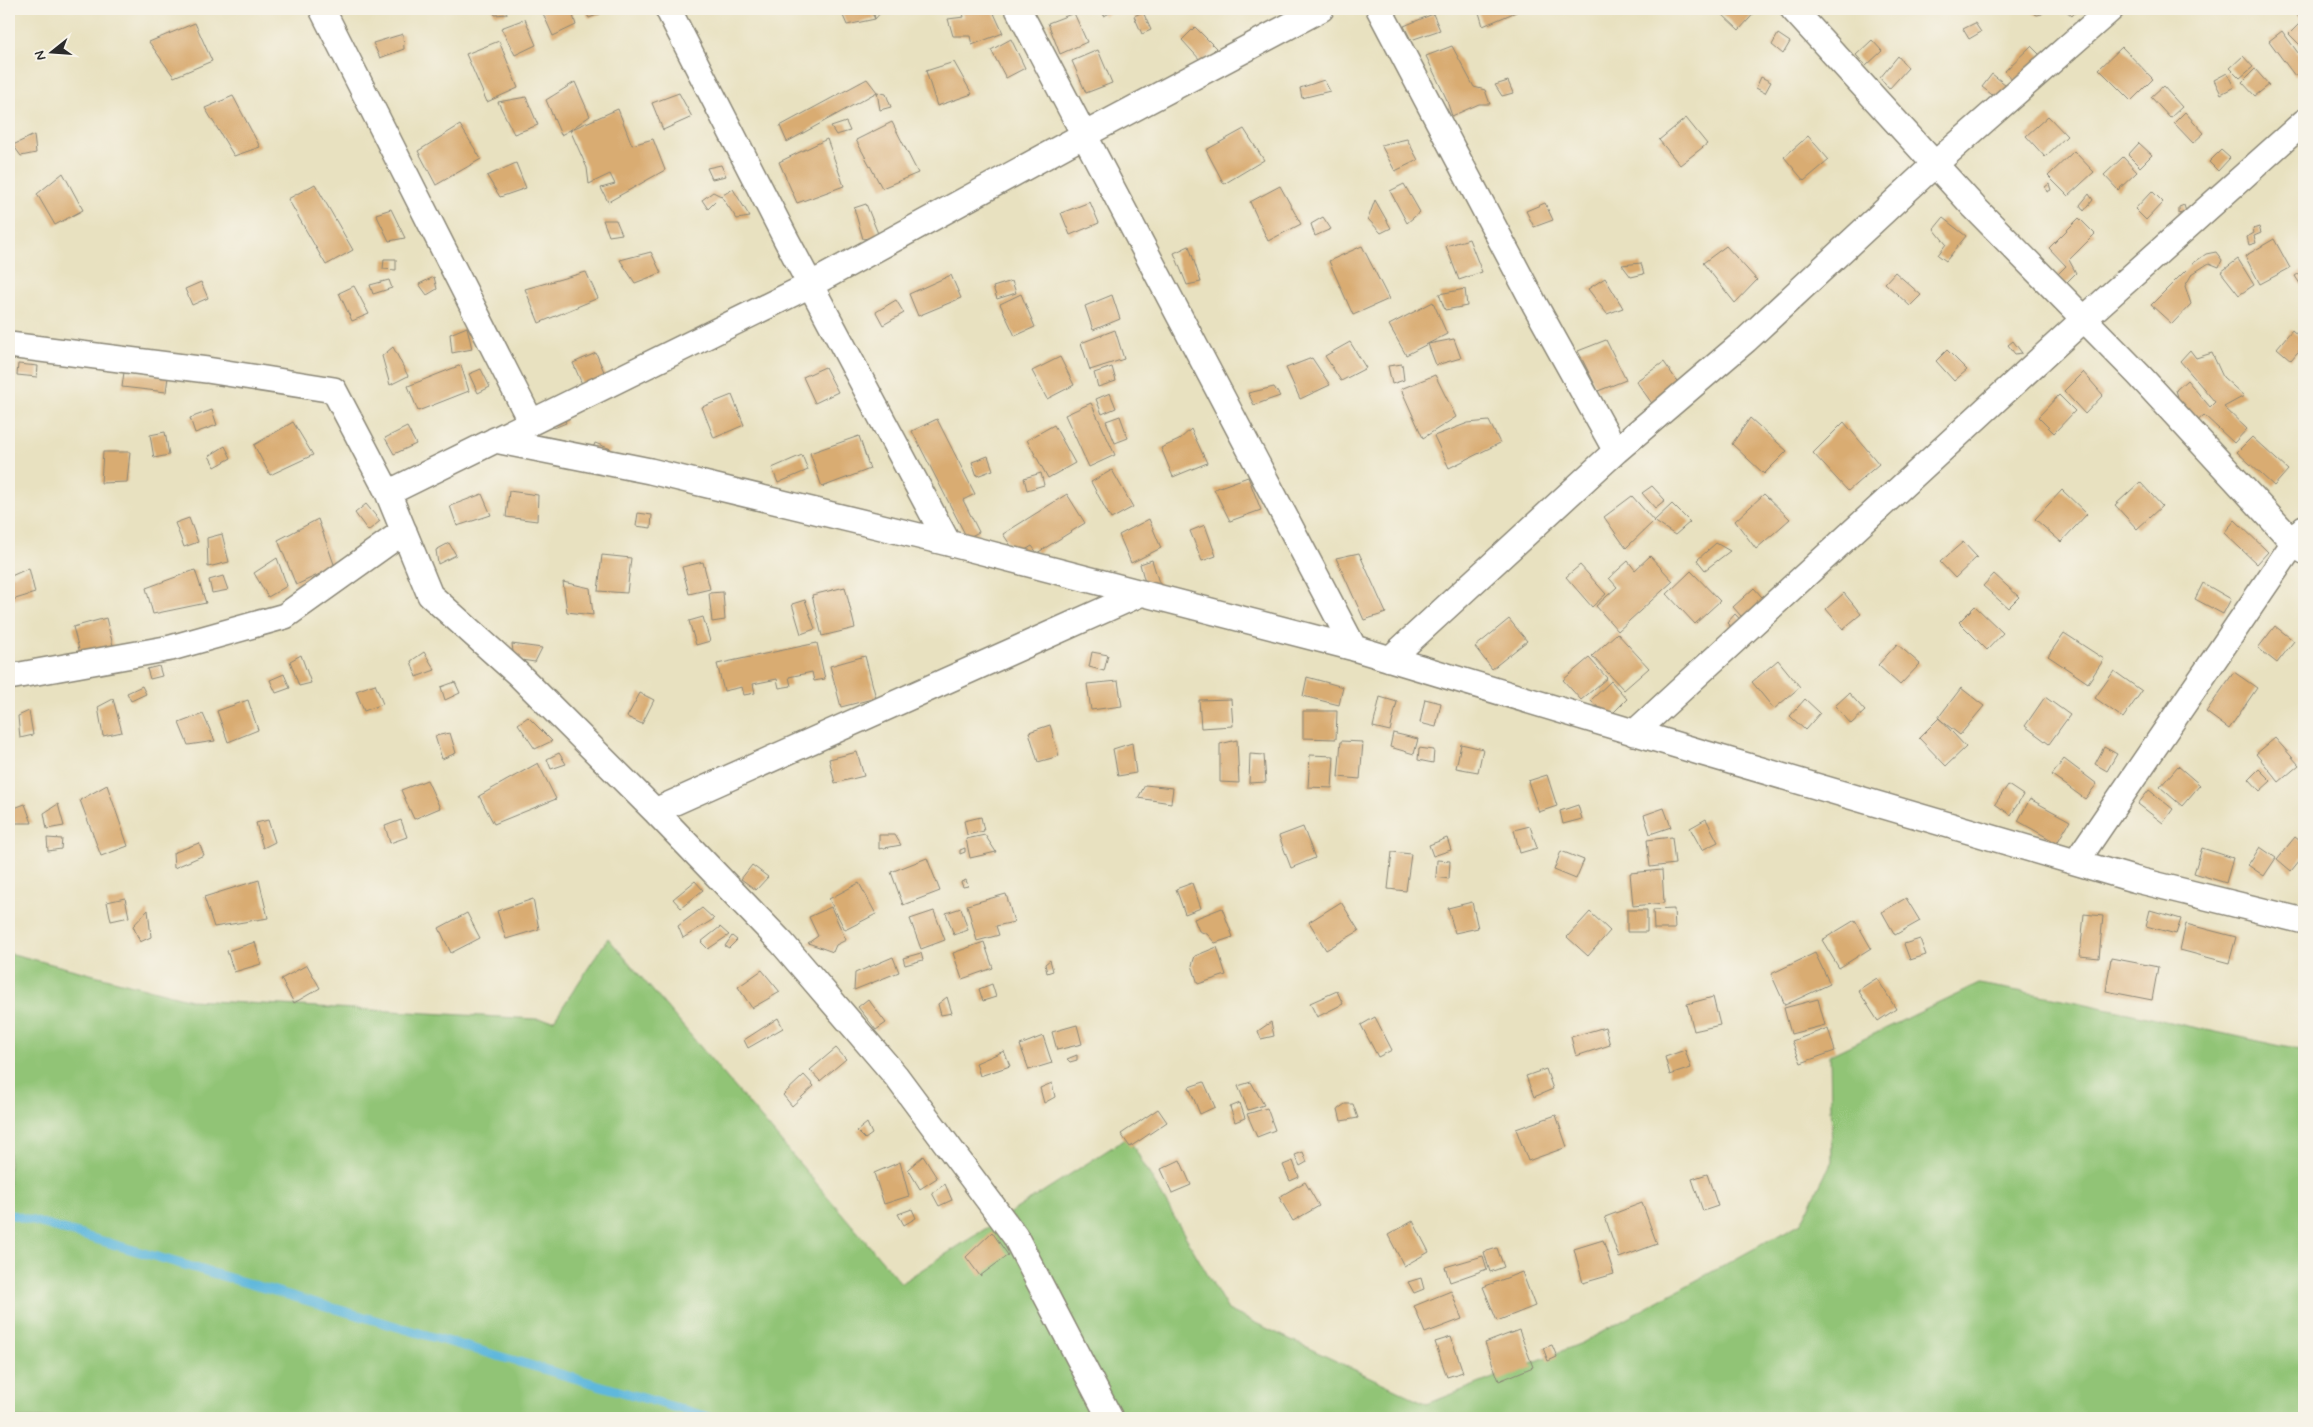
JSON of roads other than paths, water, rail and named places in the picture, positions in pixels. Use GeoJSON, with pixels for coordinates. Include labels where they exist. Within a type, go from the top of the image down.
{"type":"FeatureCollection","features":[{"type":"Feature","properties":{"kind":"street"},"geometry":{"type":"LineString","coordinates":[[322,9],[531,422]]}},
{"type":"Feature","properties":{"kind":"street"},"geometry":{"type":"LineString","coordinates":[[668,9],[810,285],[948,543]]}},
{"type":"Feature","properties":{"kind":"street"},"geometry":{"type":"LineString","coordinates":[[1018,9],[1354,648]]}},
{"type":"Feature","properties":{"kind":"street"},"geometry":{"type":"LineString","coordinates":[[388,493],[810,285],[1084,135],[1321,9]]}},
{"type":"Feature","properties":{"kind":"street"},"geometry":{"type":"LineString","coordinates":[[1379,9],[1535,305],[1616,451]]}},
{"type":"Feature","properties":{"kind":"street"},"geometry":{"type":"LineString","coordinates":[[1793,9],[1974,207],[2301,540],[2076,862]]}},
{"type":"Feature","properties":{"kind":"street"},"geometry":{"type":"LineString","coordinates":[[1390,659],[1616,451],[1746,340],[1935,164],[2111,9]]}},
{"type":"Feature","properties":{"kind":"street"},"geometry":{"type":"LineString","coordinates":[[1634,732],[2084,319],[2304,122]]}},
{"type":"Feature","properties":{"kind":"street"},"geometry":{"type":"LineString","coordinates":[[9,345],[206,370],[334,390],[388,493],[430,595],[517,673],[655,811],[782,943],[883,1061],[1015,1236],[1110,1418]]}},
{"type":"Feature","properties":{"kind":"street"},"geometry":{"type":"LineString","coordinates":[[495,440],[650,472],[948,543],[1354,648],[2133,879],[2304,921]]}},
{"type":"Feature","properties":{"kind":"street"},"geometry":{"type":"LineString","coordinates":[[9,677],[170,648],[285,616],[404,531]]}},
{"type":"Feature","properties":{"kind":"street"},"geometry":{"type":"LineString","coordinates":[[655,811],[1142,593]]}},
{"type":"Feature","properties":{"kind":"waterway"},"geometry":{"type":"LineString","coordinates":[[9,1214],[712,1418]]}}]}
